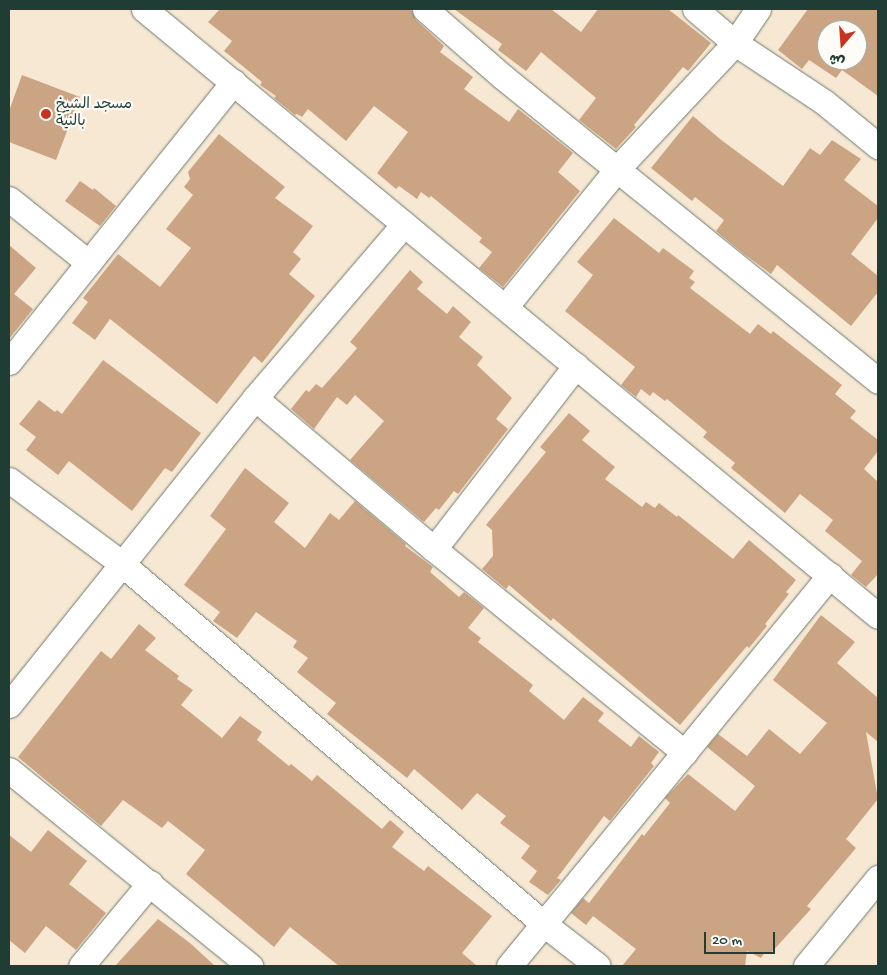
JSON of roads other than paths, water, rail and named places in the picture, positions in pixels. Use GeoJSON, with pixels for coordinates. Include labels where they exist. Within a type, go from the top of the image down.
{"type":"FeatureCollection","features":[{"type":"Feature","properties":{"kind":"street"},"geometry":{"type":"LineString","coordinates":[[424,9],[503,77],[878,381]]}},
{"type":"Feature","properties":{"kind":"street"},"geometry":{"type":"LineString","coordinates":[[695,9],[735,43],[824,102],[878,146]]}},
{"type":"Feature","properties":{"kind":"street"},"geometry":{"type":"LineString","coordinates":[[505,307],[616,169],[735,43],[758,9]]}},
{"type":"Feature","properties":{"kind":"street"},"geometry":{"type":"LineString","coordinates":[[153,12],[233,82],[830,576],[874,605]]}},
{"type":"Feature","properties":{"kind":"street"},"geometry":{"type":"LineString","coordinates":[[9,362],[233,82]]}},
{"type":"Feature","properties":{"kind":"street"},"geometry":{"type":"LineString","coordinates":[[9,199],[89,264]]}},
{"type":"Feature","properties":{"kind":"street"},"geometry":{"type":"LineString","coordinates":[[9,705],[255,398],[404,224]]}},
{"type":"Feature","properties":{"kind":"street"},"geometry":{"type":"LineString","coordinates":[[434,548],[576,366]]}},
{"type":"Feature","properties":{"kind":"street"},"geometry":{"type":"LineString","coordinates":[[255,398],[434,548],[685,753]]}},
{"type":"Feature","properties":{"kind":"street"},"geometry":{"type":"LineString","coordinates":[[9,480],[121,563],[544,924],[598,966]]}},
{"type":"Feature","properties":{"kind":"street"},"geometry":{"type":"LineString","coordinates":[[509,966],[830,576]]}},
{"type":"Feature","properties":{"kind":"street"},"geometry":{"type":"LineString","coordinates":[[9,770],[250,966]]}},
{"type":"Feature","properties":{"kind":"street"},"geometry":{"type":"LineString","coordinates":[[806,966],[878,878]]}},
{"type":"Feature","properties":{"kind":"street"},"geometry":{"type":"LineString","coordinates":[[81,966],[150,883]]}},
{"type":"Feature","properties":{"kind":"place","name":"مسجد الشيخ بالنية"},"geometry":{"type":"Point","coordinates":[46,114]}}]}
